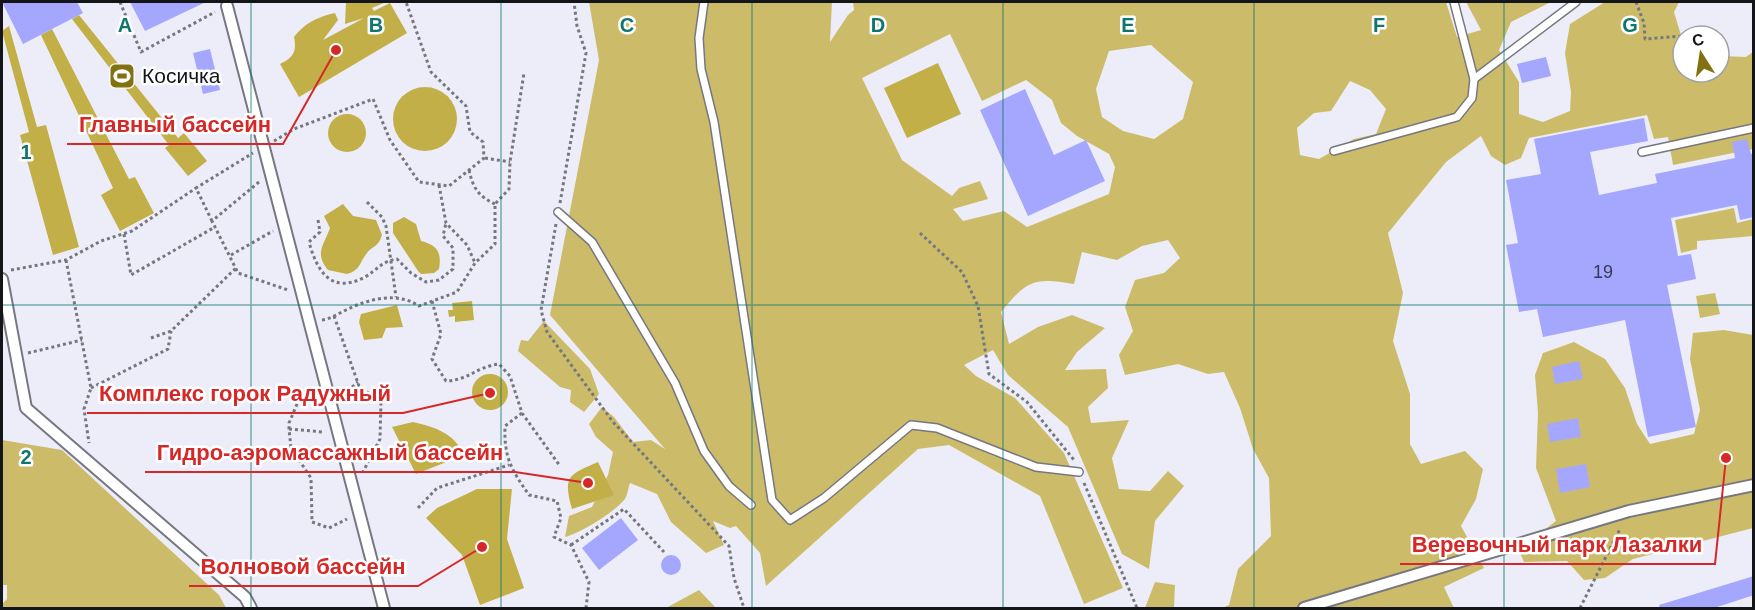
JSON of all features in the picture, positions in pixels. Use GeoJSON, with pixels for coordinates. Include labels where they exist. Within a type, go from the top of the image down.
{"type":"FeatureCollection","features":[{"type":"Feature","properties":{"kind":"street"},"geometry":{"type":"LineString","coordinates":[[227,6],[384,609]]}},
{"type":"Feature","properties":{"kind":"street"},"geometry":{"type":"LineString","coordinates":[[2,279],[26,408],[245,597],[251,609]]}},
{"type":"Feature","properties":{"kind":"street"},"geometry":{"type":"LineString","coordinates":[[1304,609],[1629,511],[1754,485]]}},
{"type":"Feature","properties":{"kind":"lane"},"geometry":{"type":"LineString","coordinates":[[704,2],[699,38],[701,69],[714,122],[772,500],[790,520],[824,498],[911,426],[937,428],[1036,467],[1080,472]]}},
{"type":"Feature","properties":{"kind":"lane"},"geometry":{"type":"LineString","coordinates":[[1334,151],[1457,117],[1472,98],[1474,79],[1454,2]]}},
{"type":"Feature","properties":{"kind":"lane"},"geometry":{"type":"LineString","coordinates":[[1474,79],[1576,2]]}},
{"type":"Feature","properties":{"kind":"lane"},"geometry":{"type":"LineString","coordinates":[[1642,152],[1754,128]]}},
{"type":"Feature","properties":{"kind":"lane"},"geometry":{"type":"LineString","coordinates":[[558,212],[592,242],[675,383],[704,451],[729,486],[751,505]]}},
{"type":"Feature","properties":{"kind":"path"},"geometry":{"type":"LineString","coordinates":[[120,2],[141,52],[227,6]]}},
{"type":"Feature","properties":{"kind":"path"},"geometry":{"type":"LineString","coordinates":[[406,2],[431,72],[466,106],[470,132],[483,142],[484,158]]}},
{"type":"Feature","properties":{"kind":"path"},"geometry":{"type":"LineString","coordinates":[[574,2],[577,26],[586,53],[542,310],[548,332],[612,422],[729,546],[734,578],[744,609]]}},
{"type":"Feature","properties":{"kind":"path"},"geometry":{"type":"LineString","coordinates":[[1636,2],[1644,23],[1645,39],[1671,37]]}},
{"type":"Feature","properties":{"kind":"path"},"geometry":{"type":"LineString","coordinates":[[308,321],[326,320],[351,308],[396,297],[405,297],[419,306],[457,292],[476,263],[495,244],[495,204],[510,189],[510,162],[524,73]]}},
{"type":"Feature","properties":{"kind":"path"},"geometry":{"type":"LineString","coordinates":[[2,271],[66,260],[101,241],[132,231],[196,188],[294,129],[373,99],[390,140],[419,182],[449,186],[484,158],[510,162]]}},
{"type":"Feature","properties":{"kind":"path"},"geometry":{"type":"LineString","coordinates":[[469,170],[472,184],[481,197],[495,204]]}},
{"type":"Feature","properties":{"kind":"path"},"geometry":{"type":"LineString","coordinates":[[212,221],[270,174]]}},
{"type":"Feature","properties":{"kind":"path"},"geometry":{"type":"LineString","coordinates":[[318,220],[320,232],[309,242],[316,268],[334,280],[348,284],[367,276],[381,264],[397,259],[411,273],[426,282],[439,280],[453,269],[453,248],[443,236],[446,223],[439,185]]}},
{"type":"Feature","properties":{"kind":"path"},"geometry":{"type":"LineString","coordinates":[[196,188],[238,273],[302,295]]}},
{"type":"Feature","properties":{"kind":"path"},"geometry":{"type":"LineString","coordinates":[[367,202],[382,217],[386,226],[396,297]]}},
{"type":"Feature","properties":{"kind":"path"},"geometry":{"type":"LineString","coordinates":[[446,223],[467,245],[476,263]]}},
{"type":"Feature","properties":{"kind":"path"},"geometry":{"type":"LineString","coordinates":[[231,255],[283,225]]}},
{"type":"Feature","properties":{"kind":"path"},"geometry":{"type":"LineString","coordinates":[[124,234],[131,274],[215,227]]}},
{"type":"Feature","properties":{"kind":"path"},"geometry":{"type":"LineString","coordinates":[[920,233],[962,272],[978,306],[989,374],[1027,402],[1073,456],[1137,609]]}},
{"type":"Feature","properties":{"kind":"path"},"geometry":{"type":"LineString","coordinates":[[66,260],[91,388],[84,409],[92,465]]}},
{"type":"Feature","properties":{"kind":"path"},"geometry":{"type":"LineString","coordinates":[[151,338],[171,331],[236,268]]}},
{"type":"Feature","properties":{"kind":"path"},"geometry":{"type":"LineString","coordinates":[[432,301],[441,334],[432,359],[446,381],[462,380],[483,366],[499,364],[510,376],[522,413],[560,466]]}},
{"type":"Feature","properties":{"kind":"path"},"geometry":{"type":"LineString","coordinates":[[334,316],[358,382],[381,402],[380,439],[353,491]]}},
{"type":"Feature","properties":{"kind":"path"},"geometry":{"type":"LineString","coordinates":[[91,388],[168,349],[171,331]]}},
{"type":"Feature","properties":{"kind":"path"},"geometry":{"type":"LineString","coordinates":[[16,356],[82,340]]}},
{"type":"Feature","properties":{"kind":"path"},"geometry":{"type":"LineString","coordinates":[[330,405],[358,382]]}},
{"type":"Feature","properties":{"kind":"path"},"geometry":{"type":"LineString","coordinates":[[326,390],[300,398],[289,423],[291,448],[311,478],[312,522],[328,528],[359,514]]}},
{"type":"Feature","properties":{"kind":"path"},"geometry":{"type":"LineString","coordinates":[[522,413],[505,426],[504,448],[509,465],[529,495],[557,501],[561,518],[554,537],[571,545],[589,582],[586,609]]}},
{"type":"Feature","properties":{"kind":"path"},"geometry":{"type":"LineString","coordinates":[[289,429],[338,433]]}},
{"type":"Feature","properties":{"kind":"path"},"geometry":{"type":"LineString","coordinates":[[418,508],[437,488],[509,465]]}},
{"type":"Feature","properties":{"kind":"path"},"geometry":{"type":"LineString","coordinates":[[571,545],[624,509],[664,552]]}},
{"type":"Feature","properties":{"kind":"path"},"geometry":{"type":"LineString","coordinates":[[1580,609],[1629,511]]}},
{"type":"Feature","properties":{"kind":"shaded area"},"geometry":{"type":"Polygon","coordinates":[[[346,2],[386,2],[372,8],[374,11],[390,3],[407,33],[299,97],[280,64],[293,54],[294,37],[312,21],[335,13],[338,20],[323,40],[364,18],[345,24],[346,2]]]}},
{"type":"Feature","properties":{"kind":"shaded area"},"geometry":{"type":"Polygon","coordinates":[[[589,2],[832,2],[830,42],[854,10],[853,2],[1446,2],[1457,37],[1481,30],[1466,2],[1551,2],[1511,22],[1499,50],[1519,82],[1519,114],[1543,122],[1570,111],[1571,92],[1565,53],[1570,24],[1605,2],[1679,2],[1674,12],[1678,24],[1671,24],[1671,84],[1731,84],[1731,56],[1746,57],[1753,52],[1753,149],[1673,165],[1668,137],[1654,139],[1647,115],[1529,138],[1521,158],[1505,165],[1491,156],[1481,136],[1446,162],[1388,233],[1403,293],[1393,341],[1410,394],[1410,444],[1421,464],[1465,451],[1483,469],[1476,499],[1461,526],[1484,568],[1444,587],[1454,608],[1222,608],[1229,605],[1238,569],[1271,536],[1269,478],[1253,449],[1240,408],[1224,372],[1208,374],[1178,364],[1125,375],[1119,355],[1133,331],[1125,307],[1135,280],[1164,273],[1180,258],[1168,240],[1142,246],[1117,260],[1082,252],[1074,284],[1049,281],[1032,283],[1018,293],[1001,312],[1009,344],[1038,327],[1072,315],[1105,328],[1077,352],[1065,370],[1106,369],[1108,388],[1088,407],[1091,423],[1129,420],[1112,458],[1119,489],[1150,491],[1168,471],[1184,486],[1155,521],[1149,569],[1122,554],[1068,427],[1008,375],[993,350],[964,365],[976,376],[1015,398],[1064,453],[1123,588],[1084,604],[1040,496],[949,445],[918,449],[766,586],[760,553],[736,526],[730,528],[713,521],[724,545],[706,553],[671,522],[657,494],[630,483],[626,497],[607,515],[565,537],[569,516],[592,507],[608,475],[613,452],[596,437],[589,424],[602,407],[614,417],[633,442],[651,440],[665,449],[550,315],[599,60],[589,2]],[[950,34],[862,78],[902,160],[952,196],[959,188],[980,181],[988,199],[953,209],[963,221],[1004,211],[1027,227],[1109,194],[1115,167],[1109,154],[1077,136],[1061,123],[1052,100],[1026,80],[982,101],[950,34]],[[1151,45],[1109,51],[1096,89],[1102,117],[1123,131],[1154,139],[1183,119],[1193,82],[1151,45]],[[1350,81],[1331,111],[1314,113],[1297,128],[1300,155],[1319,159],[1354,139],[1376,134],[1386,109],[1370,90],[1350,81]]]}},
{"type":"Feature","properties":{"kind":"shaded area","name":"Косичка"},"geometry":{"type":"Polygon","coordinates":[[[79,15],[178,138],[184,133],[207,161],[188,176],[165,148],[169,145],[72,19],[79,15]]]}},
{"type":"Feature","properties":{"kind":"shaded area"},"geometry":{"type":"Polygon","coordinates":[[[9,26],[37,127],[46,125],[79,247],[53,255],[20,135],[29,132],[2,31],[9,26]]]}},
{"type":"Feature","properties":{"kind":"shaded area"},"geometry":{"type":"Polygon","coordinates":[[[52,29],[129,179],[135,177],[154,213],[120,231],[101,195],[113,188],[41,35],[52,29]]]}},
{"type":"Feature","properties":{"kind":"shaded area"},"geometry":{"type":"Polygon","coordinates":[[[938,63],[961,114],[907,138],[884,88],[938,63]]]}},
{"type":"Feature","properties":{"kind":"shaded area"},"geometry":{"type":"Polygon","coordinates":[[[425,87],[443,93],[451,101],[457,119],[451,137],[443,145],[425,151],[407,145],[399,137],[393,119],[399,101],[407,93],[425,87]]]}},
{"type":"Feature","properties":{"kind":"shaded area"},"geometry":{"type":"Polygon","coordinates":[[[347,114],[360,120],[366,133],[360,146],[347,152],[334,146],[328,133],[334,120],[347,114]]]}},
{"type":"Feature","properties":{"kind":"shaded area"},"geometry":{"type":"Polygon","coordinates":[[[343,204],[353,216],[376,220],[382,235],[379,242],[367,253],[357,268],[347,274],[328,270],[321,254],[330,228],[324,216],[343,204]]]}},
{"type":"Feature","properties":{"kind":"shaded area"},"geometry":{"type":"Polygon","coordinates":[[[1734,208],[1737,223],[1753,219],[1753,236],[1697,241],[1697,249],[1681,253],[1675,220],[1734,208]]]}},
{"type":"Feature","properties":{"kind":"shaded area"},"geometry":{"type":"Polygon","coordinates":[[[404,217],[416,224],[421,241],[437,250],[440,258],[439,269],[434,273],[421,274],[393,233],[393,223],[404,217]]]}},
{"type":"Feature","properties":{"kind":"shaded area"},"geometry":{"type":"Polygon","coordinates":[[[1715,293],[1720,314],[1700,318],[1696,296],[1715,293]]]}},
{"type":"Feature","properties":{"kind":"shaded area"},"geometry":{"type":"Polygon","coordinates":[[[472,301],[474,320],[455,322],[455,316],[449,317],[448,310],[453,310],[452,303],[472,301]]]}},
{"type":"Feature","properties":{"kind":"shaded area"},"geometry":{"type":"Polygon","coordinates":[[[397,305],[403,327],[386,328],[382,338],[364,340],[359,322],[361,314],[397,305]]]}},
{"type":"Feature","properties":{"kind":"shaded area"},"geometry":{"type":"Polygon","coordinates":[[[544,321],[590,369],[599,394],[584,412],[570,402],[571,390],[560,387],[518,351],[521,340],[528,341],[544,321]]]}},
{"type":"Feature","properties":{"kind":"shaded area"},"geometry":{"type":"Polygon","coordinates":[[[1724,330],[1753,335],[1753,528],[1633,559],[1605,578],[1584,580],[1567,561],[1524,562],[1514,540],[1544,530],[1556,521],[1536,468],[1538,413],[1535,375],[1543,353],[1574,342],[1605,359],[1625,388],[1637,424],[1650,444],[1694,434],[1700,410],[1690,359],[1693,333],[1724,330]]]}},
{"type":"Feature","properties":{"kind":"shaded area"},"geometry":{"type":"Polygon","coordinates":[[[490,374],[503,379],[508,392],[503,405],[490,410],[477,405],[472,392],[477,379],[490,374]]]}},
{"type":"Feature","properties":{"kind":"shaded area"},"geometry":{"type":"Polygon","coordinates":[[[413,422],[443,432],[455,441],[464,455],[416,474],[392,427],[413,422]]]}},
{"type":"Feature","properties":{"kind":"shaded area"},"geometry":{"type":"Polygon","coordinates":[[[2,440],[62,450],[219,595],[226,608],[2,608],[2,604],[7,599],[7,585],[2,585],[2,440]]]}},
{"type":"Feature","properties":{"kind":"shaded area"},"geometry":{"type":"Polygon","coordinates":[[[598,462],[614,495],[572,509],[568,490],[570,478],[580,470],[598,462]]]}},
{"type":"Feature","properties":{"kind":"shaded area"},"geometry":{"type":"Polygon","coordinates":[[[477,489],[512,489],[507,539],[524,588],[480,605],[462,555],[426,518],[437,508],[477,489]]]}},
{"type":"Feature","properties":{"kind":"shaded area"},"geometry":{"type":"Polygon","coordinates":[[[1155,582],[1175,585],[1174,608],[1145,608],[1155,582]]]}},
{"type":"Feature","properties":{"kind":"shaded area"},"geometry":{"type":"Polygon","coordinates":[[[699,590],[716,608],[666,608],[699,590]]]}},
{"type":"Feature","properties":{"kind":"building"},"geometry":{"type":"Polygon","coordinates":[[[2,2],[77,2],[83,13],[23,44],[2,2]]]}},
{"type":"Feature","properties":{"kind":"building"},"geometry":{"type":"Polygon","coordinates":[[[130,2],[206,2],[145,31],[130,2]]]}},
{"type":"Feature","properties":{"kind":"building"},"geometry":{"type":"Polygon","coordinates":[[[210,49],[220,90],[203,94],[193,53],[210,49]]]}},
{"type":"Feature","properties":{"kind":"building"},"geometry":{"type":"Polygon","coordinates":[[[1546,57],[1551,76],[1522,83],[1517,64],[1546,57]]]}},
{"type":"Feature","properties":{"kind":"building"},"geometry":{"type":"Polygon","coordinates":[[[1025,89],[1054,155],[1086,140],[1105,181],[1028,216],[980,110],[1025,89]]]}},
{"type":"Feature","properties":{"kind":"building"},"geometry":{"type":"Polygon","coordinates":[[[1644,118],[1648,141],[1590,152],[1599,195],[1657,183],[1655,174],[1735,158],[1732,142],[1747,139],[1751,154],[1754,154],[1754,217],[1740,220],[1737,205],[1671,218],[1678,256],[1691,254],[1696,279],[1667,285],[1696,427],[1648,437],[1625,320],[1543,337],[1537,309],[1519,312],[1506,245],[1518,243],[1506,180],[1541,174],[1534,139],[1644,118]]]}},
{"type":"Feature","properties":{"kind":"building"},"geometry":{"type":"Polygon","coordinates":[[[1579,361],[1583,379],[1555,384],[1552,367],[1579,361]]]}},
{"type":"Feature","properties":{"kind":"building"},"geometry":{"type":"Polygon","coordinates":[[[1578,418],[1581,437],[1550,442],[1547,424],[1578,418]]]}},
{"type":"Feature","properties":{"kind":"building"},"geometry":{"type":"Polygon","coordinates":[[[1586,464],[1590,487],[1560,493],[1556,469],[1586,464]]]}},
{"type":"Feature","properties":{"kind":"building"},"geometry":{"type":"Polygon","coordinates":[[[621,518],[638,540],[599,570],[582,548],[621,518]]]}},
{"type":"Feature","properties":{"kind":"building"},"geometry":{"type":"Polygon","coordinates":[[[671,555],[678,558],[681,565],[678,572],[671,575],[664,572],[661,565],[664,558],[671,555]]]}},
{"type":"Feature","properties":{"kind":"building"},"geometry":{"type":"Polygon","coordinates":[[[1754,576],[1754,595],[1711,609],[1660,609],[1659,605],[1754,576]]]}},
{"type":"Feature","properties":{"kind":"place","name":"Главный бассейн"},"geometry":{"type":"Point","coordinates":[336,50]}},
{"type":"Feature","properties":{"kind":"place","name":"Косичка"},"geometry":{"type":"Point","coordinates":[122,76]}},
{"type":"Feature","properties":{"kind":"place","name":"Комплекс горок Радужный"},"geometry":{"type":"Point","coordinates":[490,393]}},
{"type":"Feature","properties":{"kind":"place","name":"Веревочный парк Лазалки"},"geometry":{"type":"Point","coordinates":[1726,458]}},
{"type":"Feature","properties":{"kind":"place","name":"Гидро-аэромассажный бассейн"},"geometry":{"type":"Point","coordinates":[588,483]}},
{"type":"Feature","properties":{"kind":"place","name":"Волновой бассейн"},"geometry":{"type":"Point","coordinates":[482,547]}}]}
